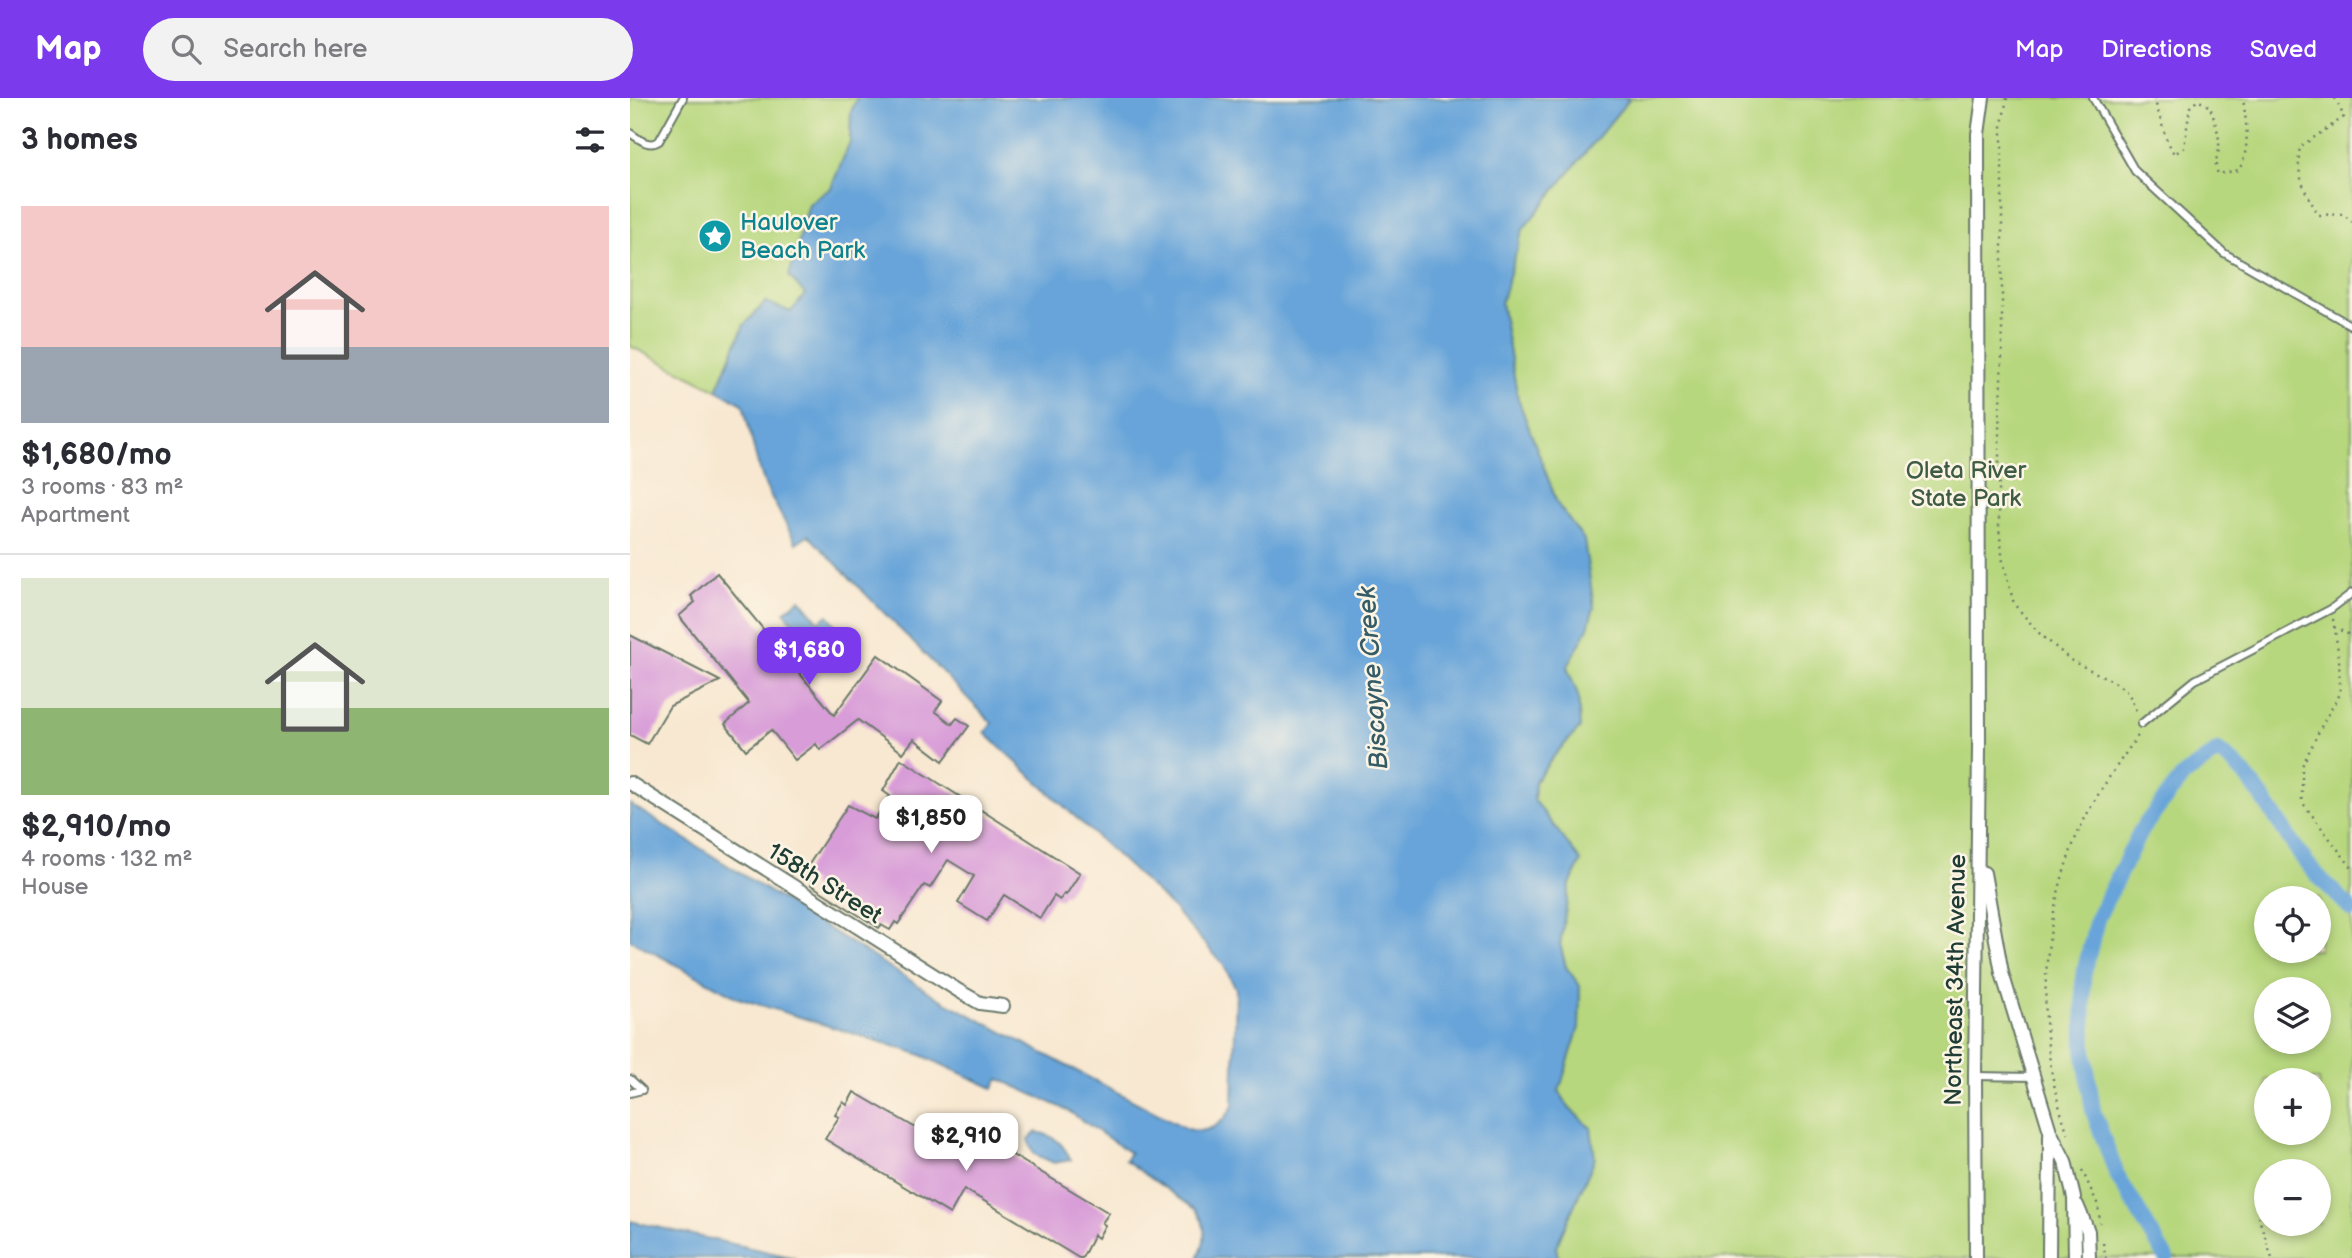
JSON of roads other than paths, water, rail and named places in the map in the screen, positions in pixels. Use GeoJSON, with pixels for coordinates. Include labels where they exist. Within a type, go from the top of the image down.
{"type":"FeatureCollection","features":[{"type":"Feature","properties":{"kind":"street"},"geometry":{"type":"LineString","coordinates":[[1978,838],[1978,134],[1983,98]]}},
{"type":"Feature","properties":{"kind":"street","name":"158th Street"},"geometry":{"type":"LineString","coordinates":[[630,783],[966,995],[980,1003],[1003,1006]]}},
{"type":"Feature","properties":{"kind":"street","name":"Northeast 34th Avenue"},"geometry":{"type":"LineString","coordinates":[[1976,1258],[1978,838]]}},
{"type":"Feature","properties":{"kind":"street","name":"Northeast 34th Avenue"},"geometry":{"type":"LineString","coordinates":[[1978,838],[2001,973],[2050,1131],[2065,1161],[2074,1198],[2088,1231],[2089,1258]]}},
{"type":"Feature","properties":{"kind":"street","name":"Northeast 34th Avenue"},"geometry":{"type":"LineString","coordinates":[[2049,1258],[2050,1131]]}},
{"type":"Feature","properties":{"kind":"street","name":"Northeast 34th Avenue"},"geometry":{"type":"LineString","coordinates":[[2074,1198],[2075,1258]]}},
{"type":"Feature","properties":{"kind":"lane"},"geometry":{"type":"LineString","coordinates":[[630,133],[649,144],[655,144],[683,98]]}},
{"type":"Feature","properties":{"kind":"lane"},"geometry":{"type":"LineString","coordinates":[[2093,98],[2135,171],[2224,253],[2352,326]]}},
{"type":"Feature","properties":{"kind":"lane"},"geometry":{"type":"LineString","coordinates":[[2141,724],[2194,680],[2331,609],[2352,593]]}},
{"type":"Feature","properties":{"kind":"lane"},"geometry":{"type":"LineString","coordinates":[[1975,1076],[2033,1077]]}},
{"type":"Feature","properties":{"kind":"lane"},"geometry":{"type":"LineString","coordinates":[[630,1079],[642,1090],[630,1093]]}},
{"type":"Feature","properties":{"kind":"water","name":"Biscayne Creek"},"geometry":{"type":"Polygon","coordinates":[[[857,98],[1630,98],[1523,229],[1501,303],[1518,399],[1558,505],[1584,540],[1594,607],[1588,628],[1567,668],[1578,695],[1580,728],[1535,781],[1534,800],[1581,861],[1570,884],[1560,944],[1566,967],[1580,986],[1579,1027],[1559,1091],[1570,1109],[1591,1128],[1595,1158],[1556,1247],[1558,1258],[1198,1258],[1205,1234],[1196,1210],[1125,1160],[1130,1153],[1067,1110],[999,1079],[993,1088],[919,1054],[738,998],[630,940],[630,804],[940,999],[1185,1128],[1207,1130],[1224,1119],[1233,1106],[1236,989],[1223,964],[1167,902],[985,733],[992,723],[808,535],[796,543],[766,487],[743,404],[717,390],[744,325],[766,302],[791,312],[805,294],[789,276],[809,204],[831,188],[850,142],[851,112],[857,98]]]}},
{"type":"Feature","properties":{"kind":"water"},"geometry":{"type":"Polygon","coordinates":[[[800,599],[819,622],[828,615],[845,636],[834,645],[829,639],[816,650],[784,612],[800,599]]]}},
{"type":"Feature","properties":{"kind":"water"},"geometry":{"type":"Polygon","coordinates":[[[1036,1132],[1058,1141],[1071,1160],[1054,1163],[1034,1154],[1028,1140],[1036,1132]]]}},
{"type":"Feature","properties":{"kind":"water"},"geometry":{"type":"Polygon","coordinates":[[[630,1221],[795,1258],[630,1258],[630,1221]]]}},
{"type":"Feature","properties":{"kind":"waterway"},"geometry":{"type":"LineString","coordinates":[[2166,1258],[2117,1175],[2093,1111],[2084,1050],[2083,977],[2097,919],[2141,830],[2183,776],[2218,751],[2255,787],[2306,862],[2352,910]]}},
{"type":"Feature","properties":{"kind":"place","name":"Haulover Beach Park"},"geometry":{"type":"Point","coordinates":[715,236]}},
{"type":"Feature","properties":{"kind":"park label","name":"Oleta River State Park"},"geometry":{"type":"Point","coordinates":[1966,484]}}]}
